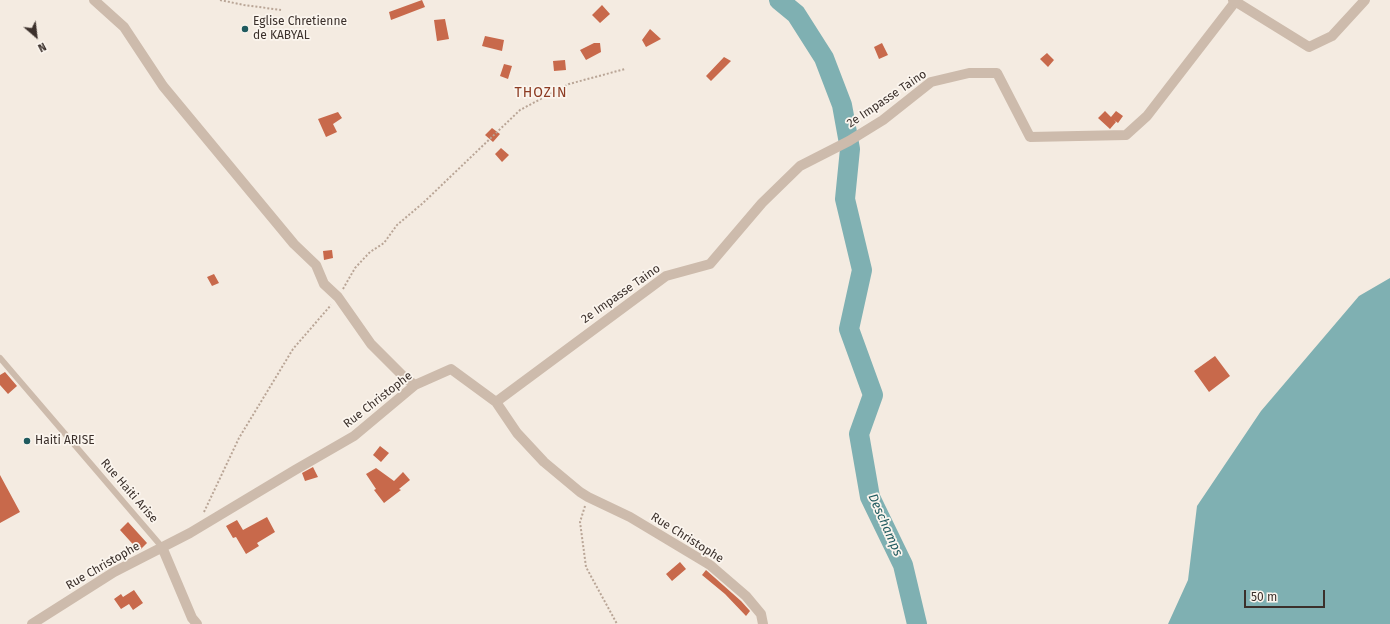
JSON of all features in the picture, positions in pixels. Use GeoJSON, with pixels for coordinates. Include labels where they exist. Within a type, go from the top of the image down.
{"type":"FeatureCollection","features":[{"type":"Feature","properties":{"kind":"street"},"geometry":{"type":"LineString","coordinates":[[94,0],[124,27],[163,86],[294,244],[316,265],[324,284],[338,297],[371,344],[405,378],[415,385]]}},
{"type":"Feature","properties":{"kind":"street"},"geometry":{"type":"LineString","coordinates":[[1234,1],[1309,47],[1332,36],[1365,0]]}},
{"type":"Feature","properties":{"kind":"street","name":"2e Impasse Taino"},"geometry":{"type":"LineString","coordinates":[[496,402],[666,276],[710,264],[762,203],[800,166],[849,141],[882,120],[931,82],[969,73],[996,73],[1030,137],[1126,135],[1147,116],[1234,1]]}},
{"type":"Feature","properties":{"kind":"street","name":"Rue Christophe"},"geometry":{"type":"LineString","coordinates":[[32,624],[114,572],[190,533],[354,436],[415,385],[451,370],[496,402],[517,434],[544,462],[588,497],[630,517],[710,565],[746,596],[761,614],[763,624]]}},
{"type":"Feature","properties":{"kind":"street"},"geometry":{"type":"LineString","coordinates":[[162,547],[192,618],[197,624]]}},
{"type":"Feature","properties":{"kind":"lane","name":"Rue Haiti Arise"},"geometry":{"type":"LineString","coordinates":[[0,358],[162,547]]}},
{"type":"Feature","properties":{"kind":"path"},"geometry":{"type":"LineString","coordinates":[[220,0],[281,10]]}},
{"type":"Feature","properties":{"kind":"path"},"geometry":{"type":"LineString","coordinates":[[203,515],[239,438],[293,349],[338,297],[355,268],[370,252],[384,243],[398,225],[520,110],[569,84],[625,69]]}},
{"type":"Feature","properties":{"kind":"path"},"geometry":{"type":"LineString","coordinates":[[588,497],[580,522],[586,567],[617,624]]}},
{"type":"Feature","properties":{"kind":"water"},"geometry":{"type":"Polygon","coordinates":[[[1390,278],[1390,624],[1168,624],[1188,580],[1197,506],[1261,411],[1359,296],[1390,278]]]}},
{"type":"Feature","properties":{"kind":"building"},"geometry":{"type":"Polygon","coordinates":[[[422,0],[425,7],[391,20],[389,12],[422,0]]]}},
{"type":"Feature","properties":{"kind":"building"},"geometry":{"type":"Polygon","coordinates":[[[602,5],[610,14],[600,23],[592,15],[602,5]]]}},
{"type":"Feature","properties":{"kind":"building"},"geometry":{"type":"Polygon","coordinates":[[[445,19],[449,39],[437,41],[434,20],[445,19]]]}},
{"type":"Feature","properties":{"kind":"building"},"geometry":{"type":"Polygon","coordinates":[[[650,29],[661,39],[646,47],[642,40],[650,29]]]}},
{"type":"Feature","properties":{"kind":"building"},"geometry":{"type":"Polygon","coordinates":[[[485,36],[504,40],[502,51],[482,46],[485,36]]]}},
{"type":"Feature","properties":{"kind":"building"},"geometry":{"type":"Polygon","coordinates":[[[594,43],[600,43],[601,52],[586,60],[580,50],[594,43]]]}},
{"type":"Feature","properties":{"kind":"building"},"geometry":{"type":"Polygon","coordinates":[[[882,43],[888,55],[879,59],[874,47],[882,43]]]}},
{"type":"Feature","properties":{"kind":"building"},"geometry":{"type":"Polygon","coordinates":[[[1047,53],[1054,60],[1048,67],[1040,59],[1047,53]]]}},
{"type":"Feature","properties":{"kind":"building"},"geometry":{"type":"Polygon","coordinates":[[[724,57],[731,61],[711,81],[706,76],[724,57]]]}},
{"type":"Feature","properties":{"kind":"building"},"geometry":{"type":"Polygon","coordinates":[[[565,60],[566,70],[554,71],[553,61],[565,60]]]}},
{"type":"Feature","properties":{"kind":"building"},"geometry":{"type":"Polygon","coordinates":[[[504,64],[512,66],[508,79],[500,76],[504,64]]]}},
{"type":"Feature","properties":{"kind":"building"},"geometry":{"type":"Polygon","coordinates":[[[1105,111],[1111,117],[1116,111],[1123,116],[1118,123],[1114,120],[1116,122],[1110,129],[1098,118],[1105,111]]]}},
{"type":"Feature","properties":{"kind":"building"},"geometry":{"type":"Polygon","coordinates":[[[338,112],[342,118],[333,124],[337,132],[326,137],[318,119],[338,112]]]}},
{"type":"Feature","properties":{"kind":"building"},"geometry":{"type":"Polygon","coordinates":[[[492,128],[500,134],[493,142],[485,135],[492,128]]]}},
{"type":"Feature","properties":{"kind":"building"},"geometry":{"type":"Polygon","coordinates":[[[501,148],[509,155],[502,162],[495,154],[501,148]]]}},
{"type":"Feature","properties":{"kind":"building"},"geometry":{"type":"Polygon","coordinates":[[[332,250],[333,258],[324,260],[323,251],[332,250]]]}},
{"type":"Feature","properties":{"kind":"building"},"geometry":{"type":"Polygon","coordinates":[[[214,274],[219,283],[212,286],[207,277],[214,274]]]}},
{"type":"Feature","properties":{"kind":"building"},"geometry":{"type":"Polygon","coordinates":[[[1215,356],[1230,376],[1209,392],[1194,371],[1215,356]]]}},
{"type":"Feature","properties":{"kind":"building"},"geometry":{"type":"Polygon","coordinates":[[[5,372],[17,386],[8,394],[0,385],[0,375],[5,372]]]}},
{"type":"Feature","properties":{"kind":"building"},"geometry":{"type":"Polygon","coordinates":[[[380,446],[389,453],[381,462],[373,455],[380,446]]]}},
{"type":"Feature","properties":{"kind":"building"},"geometry":{"type":"Polygon","coordinates":[[[313,467],[318,477],[305,481],[302,473],[313,467]]]}},
{"type":"Feature","properties":{"kind":"building"},"geometry":{"type":"Polygon","coordinates":[[[376,468],[394,481],[403,472],[410,480],[399,489],[401,490],[384,503],[374,490],[376,489],[366,474],[376,468]]]}},
{"type":"Feature","properties":{"kind":"building"},"geometry":{"type":"Polygon","coordinates":[[[0,475],[20,512],[0,523],[0,475]]]}},
{"type":"Feature","properties":{"kind":"building"},"geometry":{"type":"Polygon","coordinates":[[[267,517],[275,532],[257,543],[259,546],[246,554],[236,537],[233,538],[226,526],[237,520],[243,530],[267,517]]]}},
{"type":"Feature","properties":{"kind":"building"},"geometry":{"type":"Polygon","coordinates":[[[128,522],[147,543],[139,551],[120,530],[128,522]]]}},
{"type":"Feature","properties":{"kind":"building"},"geometry":{"type":"Polygon","coordinates":[[[680,562],[686,569],[672,581],[666,574],[680,562]]]}},
{"type":"Feature","properties":{"kind":"building"},"geometry":{"type":"Polygon","coordinates":[[[706,570],[750,611],[746,616],[725,594],[702,575],[706,570]]]}},
{"type":"Feature","properties":{"kind":"building"},"geometry":{"type":"Polygon","coordinates":[[[134,590],[143,603],[133,610],[129,604],[121,609],[114,599],[121,594],[123,597],[134,590]]]}},
{"type":"Feature","properties":{"kind":"waterway","name":"Deschamps"},"geometry":{"type":"LineString","coordinates":[[779,0],[796,14],[824,58],[842,105],[850,149],[845,199],[862,270],[849,329],[873,395],[859,434],[870,497],[903,565],[917,624]]}},
{"type":"Feature","properties":{"kind":"place","name":"Eglise Chretienne de KABYAL"},"geometry":{"type":"Point","coordinates":[245,29]}},
{"type":"Feature","properties":{"kind":"place","name":"Haiti ARISE"},"geometry":{"type":"Point","coordinates":[27,441]}},
{"type":"Feature","properties":{"kind":"district","name":"THOZIN"},"geometry":{"type":"Point","coordinates":[541,93]}}]}
